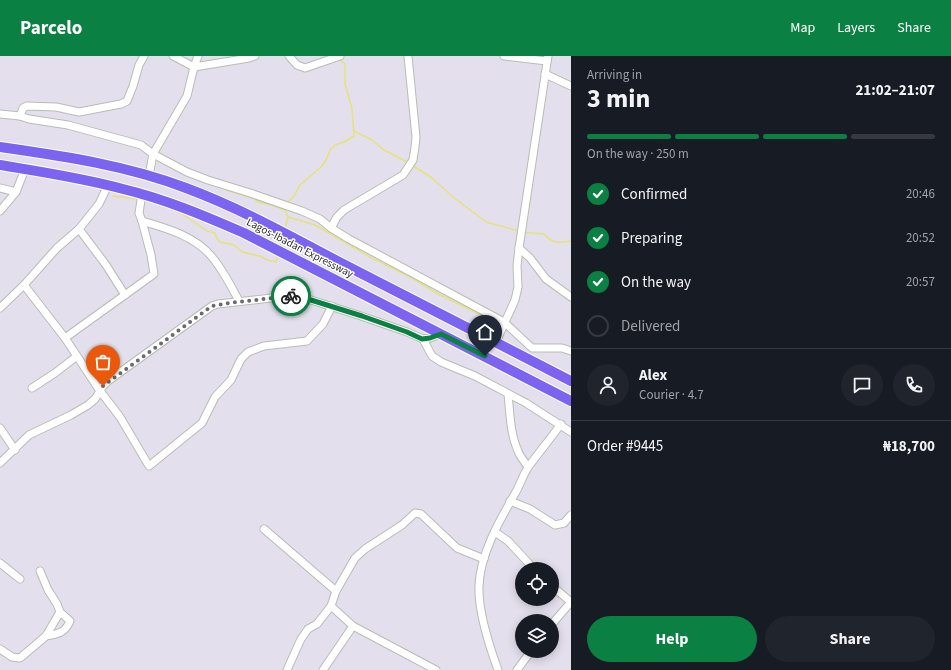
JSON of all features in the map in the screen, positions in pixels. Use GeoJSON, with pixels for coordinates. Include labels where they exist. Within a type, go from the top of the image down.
{"type":"FeatureCollection","features":[{"type":"Feature","properties":{"kind":"highway","name":"Lagos-Ibadan Expressway"},"geometry":{"type":"LineString","coordinates":[[0,147],[61,156],[106,165],[185,187],[255,218],[571,381]]}},
{"type":"Feature","properties":{"kind":"highway","name":"Lagos-Ibadan Expressway"},"geometry":{"type":"LineString","coordinates":[[0,166],[46,172],[108,185],[142,194],[190,210],[244,233],[571,402]]}},
{"type":"Feature","properties":{"kind":"street"},"geometry":{"type":"LineString","coordinates":[[20,116],[23,108],[27,106],[56,107],[79,112],[121,104],[127,101],[139,65],[144,56]]}},
{"type":"Feature","properties":{"kind":"street"},"geometry":{"type":"LineString","coordinates":[[173,56],[194,67],[255,56]]}},
{"type":"Feature","properties":{"kind":"street"},"geometry":{"type":"LineString","coordinates":[[149,176],[153,154],[187,96],[198,56]]}},
{"type":"Feature","properties":{"kind":"street"},"geometry":{"type":"LineString","coordinates":[[289,56],[297,65],[305,68],[339,56]]}},
{"type":"Feature","properties":{"kind":"street"},"geometry":{"type":"LineString","coordinates":[[332,228],[337,217],[344,210],[403,175],[413,160],[416,137],[408,56]]}},
{"type":"Feature","properties":{"kind":"street"},"geometry":{"type":"LineString","coordinates":[[496,342],[515,300],[518,287],[517,266],[519,248],[548,58],[504,56]]}},
{"type":"Feature","properties":{"kind":"street"},"geometry":{"type":"LineString","coordinates":[[545,74],[571,86]]}},
{"type":"Feature","properties":{"kind":"street"},"geometry":{"type":"LineString","coordinates":[[0,114],[20,116],[29,119],[68,125],[141,145],[153,154],[187,172],[302,211],[320,219],[349,239],[504,322],[532,348],[562,348],[571,351]]}},
{"type":"Feature","properties":{"kind":"street"},"geometry":{"type":"LineString","coordinates":[[0,212],[16,192],[24,169]]}},
{"type":"Feature","properties":{"kind":"street"},"geometry":{"type":"LineString","coordinates":[[2,303],[24,285],[58,248],[79,229],[99,204],[108,185]]}},
{"type":"Feature","properties":{"kind":"street"},"geometry":{"type":"LineString","coordinates":[[0,188],[16,192]]}},
{"type":"Feature","properties":{"kind":"street"},"geometry":{"type":"LineString","coordinates":[[65,338],[154,274],[151,255],[139,213],[142,194]]}},
{"type":"Feature","properties":{"kind":"street"},"geometry":{"type":"LineString","coordinates":[[142,221],[167,228],[189,238],[211,255],[222,270],[240,302]]}},
{"type":"Feature","properties":{"kind":"street"},"geometry":{"type":"LineString","coordinates":[[79,229],[106,265],[125,295]]}},
{"type":"Feature","properties":{"kind":"street"},"geometry":{"type":"LineString","coordinates":[[519,248],[530,258],[546,279],[571,297]]}},
{"type":"Feature","properties":{"kind":"street"},"geometry":{"type":"LineString","coordinates":[[24,285],[65,338],[100,391],[120,417],[149,466],[202,423],[215,397],[231,380],[241,359],[248,352],[264,346],[307,341],[323,324],[332,306]]}},
{"type":"Feature","properties":{"kind":"street"},"geometry":{"type":"LineString","coordinates":[[0,463],[29,435],[82,409],[95,398],[108,381],[212,306],[294,296],[332,306],[401,330],[422,339],[441,334]]}},
{"type":"Feature","properties":{"kind":"street"},"geometry":{"type":"LineString","coordinates":[[422,339],[432,356],[441,362],[475,376],[561,424],[571,432]]}},
{"type":"Feature","properties":{"kind":"street"},"geometry":{"type":"LineString","coordinates":[[32,388],[77,356]]}},
{"type":"Feature","properties":{"kind":"street"},"geometry":{"type":"LineString","coordinates":[[508,394],[514,439],[518,452],[528,467]]}},
{"type":"Feature","properties":{"kind":"street"},"geometry":{"type":"LineString","coordinates":[[498,670],[491,649],[480,599],[480,574],[484,559],[495,532],[528,467],[561,424]]}},
{"type":"Feature","properties":{"kind":"street"},"geometry":{"type":"LineString","coordinates":[[0,428],[15,450]]}},
{"type":"Feature","properties":{"kind":"street"},"geometry":{"type":"LineString","coordinates":[[510,501],[530,509],[555,525],[564,523],[571,515]]}},
{"type":"Feature","properties":{"kind":"street"},"geometry":{"type":"LineString","coordinates":[[287,670],[300,639],[308,629],[317,624],[331,606],[336,591],[355,558],[365,549],[402,525],[415,513],[422,514],[457,548],[484,559]]}},
{"type":"Feature","properties":{"kind":"street"},"geometry":{"type":"LineString","coordinates":[[264,529],[336,591]]}},
{"type":"Feature","properties":{"kind":"street"},"geometry":{"type":"LineString","coordinates":[[495,532],[508,541],[528,562]]}},
{"type":"Feature","properties":{"kind":"street"},"geometry":{"type":"LineString","coordinates":[[0,563],[20,579]]}},
{"type":"Feature","properties":{"kind":"street"},"geometry":{"type":"LineString","coordinates":[[40,571],[60,612],[70,621],[68,626],[60,633],[46,636]]}},
{"type":"Feature","properties":{"kind":"street"},"geometry":{"type":"LineString","coordinates":[[559,592],[571,602],[559,616]]}},
{"type":"Feature","properties":{"kind":"street"},"geometry":{"type":"LineString","coordinates":[[331,606],[353,626],[436,670]]}},
{"type":"Feature","properties":{"kind":"street"},"geometry":{"type":"LineString","coordinates":[[0,649],[12,657],[20,658],[46,636],[60,612]]}},
{"type":"Feature","properties":{"kind":"street"},"geometry":{"type":"LineString","coordinates":[[323,670],[353,626]]}},
{"type":"Feature","properties":{"kind":"street"},"geometry":{"type":"LineString","coordinates":[[517,670],[526,658]]}},
{"type":"Feature","properties":{"kind":"waterway"},"geometry":{"type":"LineString","coordinates":[[287,203],[294,196],[300,185],[321,167],[330,150],[335,145],[354,136],[352,109],[345,84],[345,64],[339,59]]}},
{"type":"Feature","properties":{"kind":"waterway"},"geometry":{"type":"LineString","coordinates":[[354,131],[372,140],[384,150],[409,163]]}},
{"type":"Feature","properties":{"kind":"waterway"},"geometry":{"type":"LineString","coordinates":[[412,165],[432,178],[453,197],[486,222],[519,231]]}},
{"type":"Feature","properties":{"kind":"waterway"},"geometry":{"type":"LineString","coordinates":[[226,190],[253,198],[258,202],[272,205],[284,210]]}},
{"type":"Feature","properties":{"kind":"waterway"},"geometry":{"type":"LineString","coordinates":[[113,196],[140,199]]}},
{"type":"Feature","properties":{"kind":"waterway"},"geometry":{"type":"LineString","coordinates":[[153,202],[181,213],[207,231],[215,233],[220,242],[234,245],[242,252],[260,256],[267,260],[276,262],[278,256]]}},
{"type":"Feature","properties":{"kind":"waterway"},"geometry":{"type":"LineString","coordinates":[[285,208],[288,217],[285,229]]}},
{"type":"Feature","properties":{"kind":"waterway"},"geometry":{"type":"LineString","coordinates":[[288,217],[315,225],[370,257],[412,278],[438,294],[500,324]]}},
{"type":"Feature","properties":{"kind":"waterway"},"geometry":{"type":"LineString","coordinates":[[523,232],[544,234],[550,240],[556,242],[571,241]]}},
{"type":"Feature","properties":{"kind":"waterway"},"geometry":{"type":"LineString","coordinates":[[280,248],[283,236]]}},
{"type":"Feature","properties":{"kind":"way so far"},"geometry":{"type":"LineString","coordinates":[[103,386],[212,306],[218,304],[291,296]]}},
{"type":"Feature","properties":{"kind":"route"},"geometry":{"type":"LineString","coordinates":[[291,296],[311,300],[362,316],[422,339],[441,334],[485,356]]}}]}
